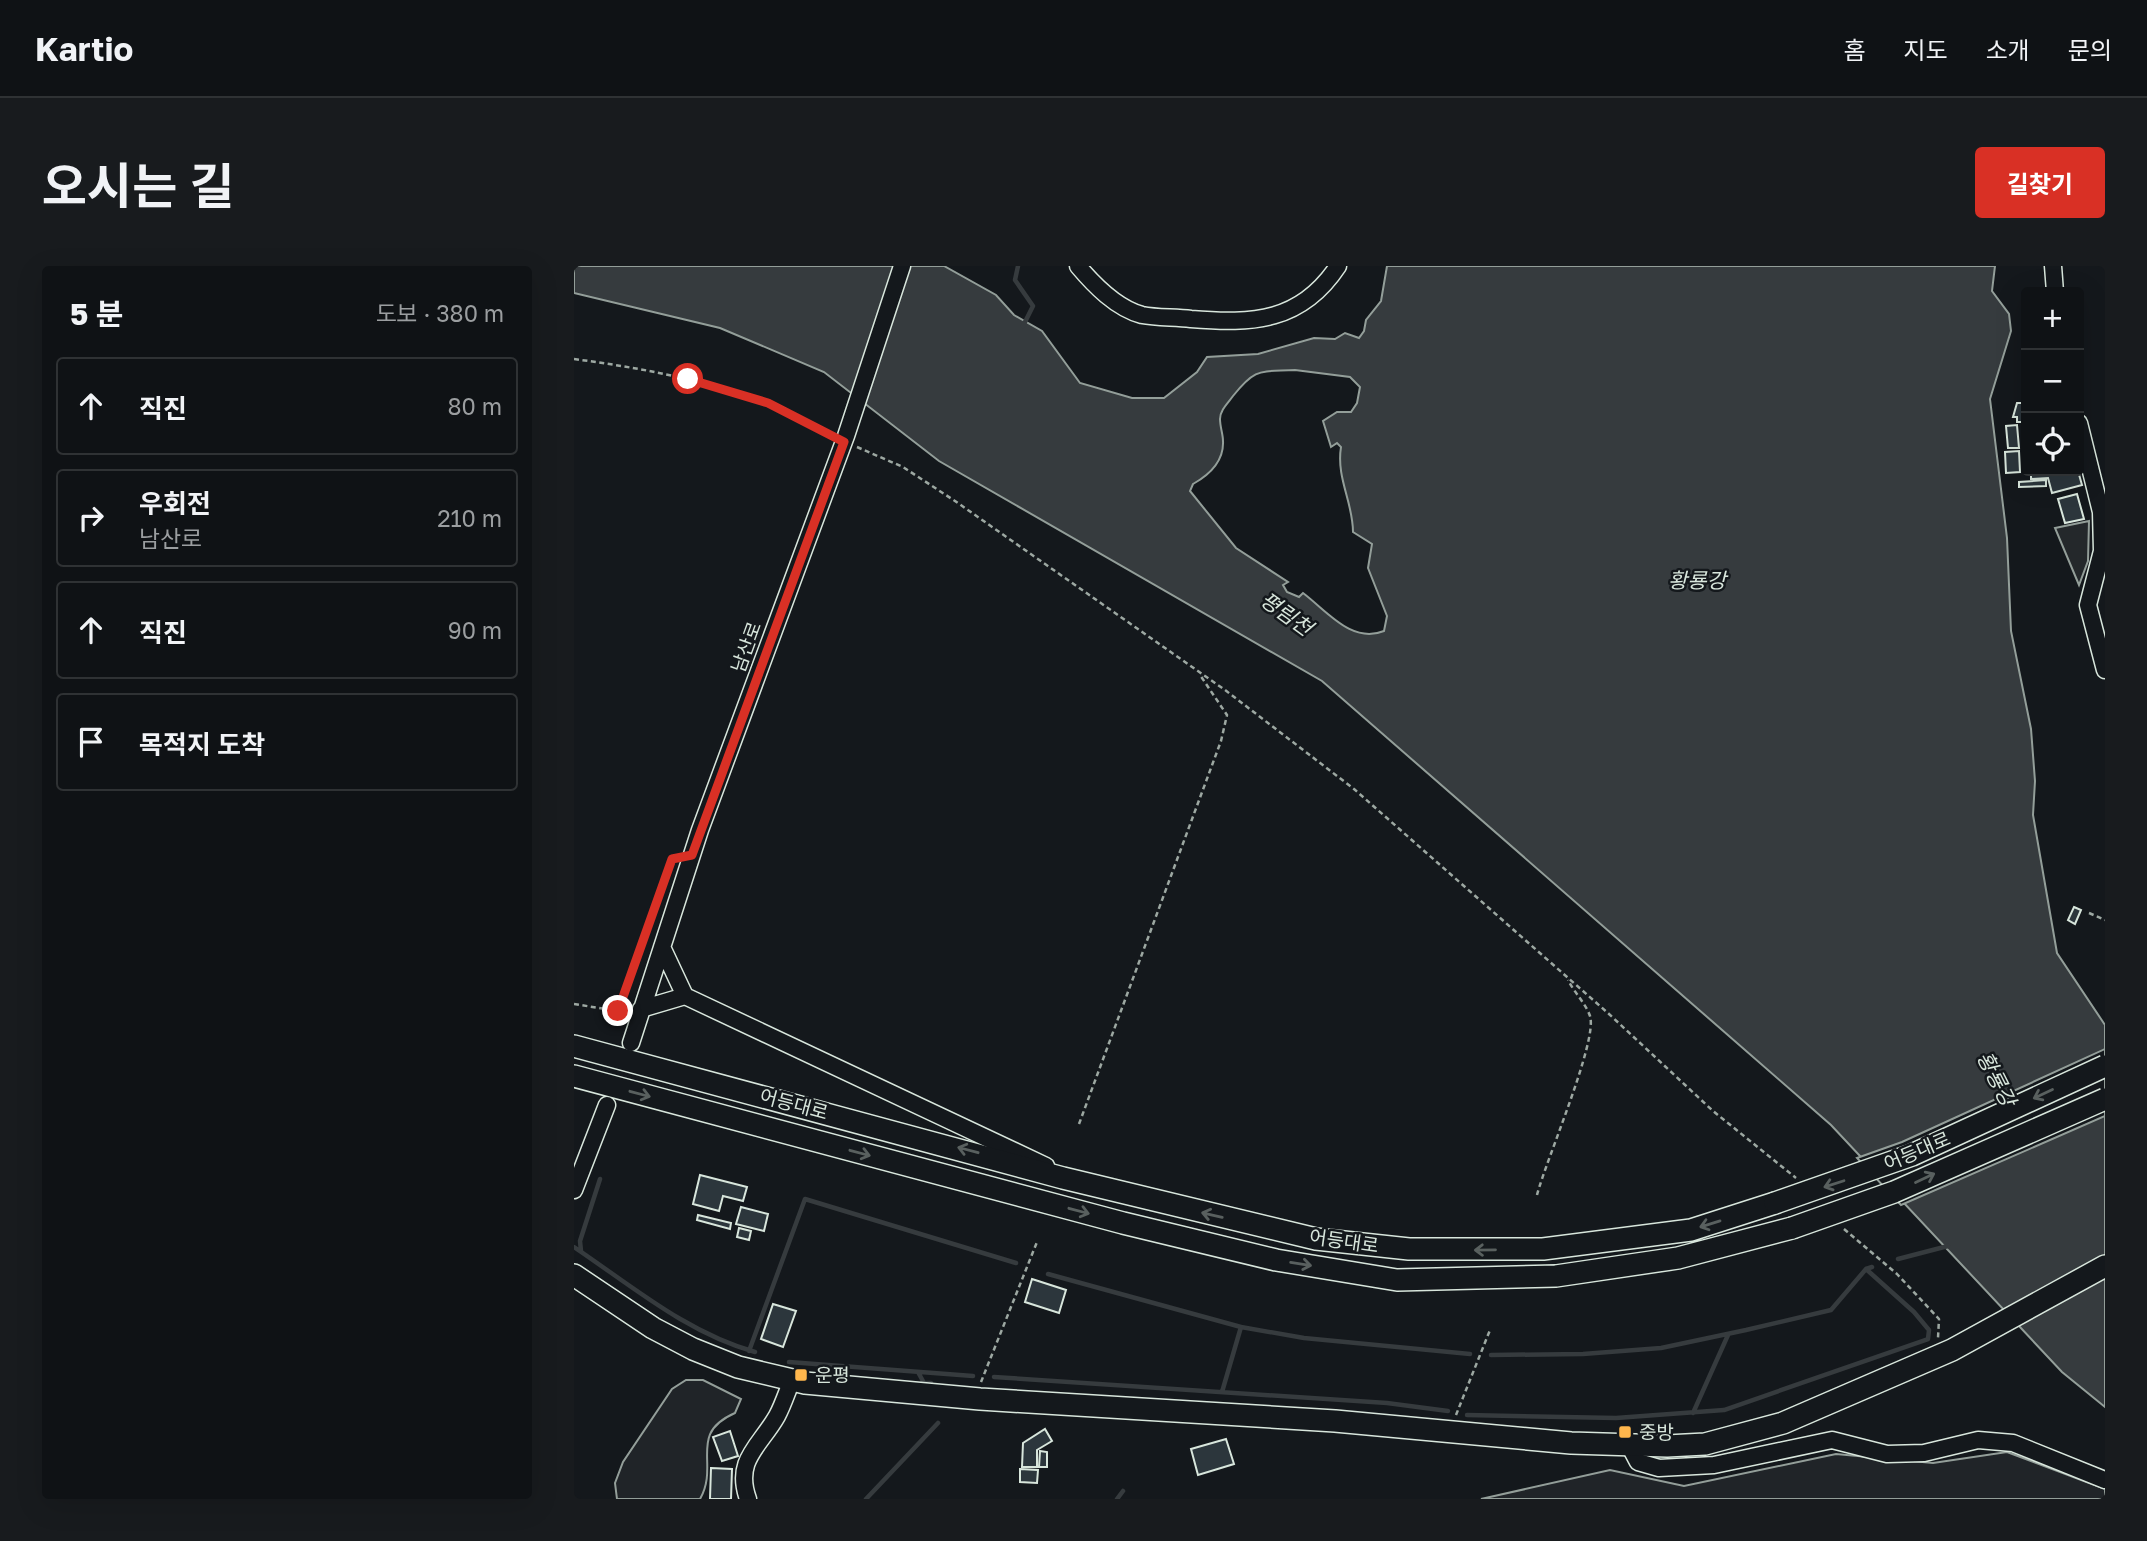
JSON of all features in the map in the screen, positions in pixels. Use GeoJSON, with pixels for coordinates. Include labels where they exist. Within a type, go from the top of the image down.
{"type":"FeatureCollection","features":[{"type":"Feature","properties":{"kind":"main road","name":"어등대로"},"geometry":{"type":"LineString","coordinates":[[574,1046],[1080,1182],[1316,1239],[1409,1249],[1543,1249],[1691,1230],[1912,1155],[2105,1066]]}},
{"type":"Feature","properties":{"kind":"main road","name":"어등대로"},"geometry":{"type":"LineString","coordinates":[[574,1076],[1136,1226],[1276,1260],[1397,1280],[1556,1276],[1678,1258],[1792,1228],[1894,1192],[2105,1099]]}},
{"type":"Feature","properties":{"kind":"main road"},"geometry":{"type":"LineString","coordinates":[[574,1275],[653,1328],[693,1349],[738,1367],[792,1380],[980,1399],[1250,1415],[1571,1443],[1629,1445],[1705,1444],[1783,1423],[1942,1354],[2105,1266]]}},
{"type":"Feature","properties":{"kind":"street","name":"남산로"},"geometry":{"type":"LineString","coordinates":[[631,1043],[692,855],[845,439],[902,266]]}},
{"type":"Feature","properties":{"kind":"street"},"geometry":{"type":"LineString","coordinates":[[1079,266],[1098,290],[1140,314],[1234,322],[1286,313],[1323,289],[1338,266]]}},
{"type":"Feature","properties":{"kind":"street"},"geometry":{"type":"LineString","coordinates":[[2053,266],[2055,287]]}},
{"type":"Feature","properties":{"kind":"street"},"geometry":{"type":"LineString","coordinates":[[2084,443],[2101,512],[2102,551],[2088,605],[2098,654],[2105,670]]}},
{"type":"Feature","properties":{"kind":"street"},"geometry":{"type":"LineString","coordinates":[[662,947],[685,996],[1080,1182]]}},
{"type":"Feature","properties":{"kind":"street"},"geometry":{"type":"LineString","coordinates":[[641,1009],[685,996]]}},
{"type":"Feature","properties":{"kind":"street"},"geometry":{"type":"LineString","coordinates":[[574,1190],[607,1105]]}},
{"type":"Feature","properties":{"kind":"street"},"geometry":{"type":"LineString","coordinates":[[748,1499],[743,1473],[753,1448],[777,1417],[792,1380]]}},
{"type":"Feature","properties":{"kind":"street"},"geometry":{"type":"LineString","coordinates":[[1629,1445],[1638,1462],[1659,1468],[1714,1465],[1832,1440],[1887,1454],[1924,1453],[1978,1440],[2013,1443],[2105,1480]]}},
{"type":"Feature","properties":{"kind":"path"},"geometry":{"type":"LineString","coordinates":[[574,359],[621,365],[736,392],[845,439],[924,481],[1198,672],[1354,789],[1713,1111],[1799,1181]]}},
{"type":"Feature","properties":{"kind":"path"},"geometry":{"type":"LineString","coordinates":[[1079,1125],[1221,741],[1227,715],[1198,672]]}},
{"type":"Feature","properties":{"kind":"path"},"geometry":{"type":"LineString","coordinates":[[574,1004],[618,1011],[672,859],[692,855]]}},
{"type":"Feature","properties":{"kind":"path"},"geometry":{"type":"LineString","coordinates":[[2089,913],[2105,920]]}},
{"type":"Feature","properties":{"kind":"path"},"geometry":{"type":"LineString","coordinates":[[1537,1195],[1546,1162],[1588,1051],[1592,1031],[1590,1015],[1566,977]]}},
{"type":"Feature","properties":{"kind":"path"},"geometry":{"type":"LineString","coordinates":[[1841,1225],[1897,1274],[1939,1319],[1942,1354]]}},
{"type":"Feature","properties":{"kind":"path"},"geometry":{"type":"LineString","coordinates":[[980,1399],[981,1384],[1037,1242]]}},
{"type":"Feature","properties":{"kind":"path"},"geometry":{"type":"LineString","coordinates":[[1449,1432],[1490,1330]]}},
{"type":"Feature","properties":{"kind":"shaded area"},"geometry":{"type":"Polygon","coordinates":[[[2089,521],[2088,561],[2079,585],[2055,528],[2089,521]]]}},
{"type":"Feature","properties":{"kind":"shaded area"},"geometry":{"type":"Polygon","coordinates":[[[686,1380],[703,1380],[741,1399],[735,1413],[712,1430],[708,1440],[705,1486],[700,1499],[617,1499],[615,1483],[623,1462],[672,1389],[686,1380]]]}},
{"type":"Feature","properties":{"kind":"shaded area"},"geometry":{"type":"Polygon","coordinates":[[[2007,1452],[2105,1489],[2105,1499],[1481,1499],[1610,1470],[1684,1486],[1836,1454],[1933,1463],[2007,1452]]]}},
{"type":"Feature","properties":{"kind":"water","name":"황룡강"},"geometry":{"type":"Polygon","coordinates":[[[574,266],[944,266],[996,295],[1014,315],[1042,331],[1080,383],[1132,398],[1164,398],[1197,372],[1207,357],[1258,354],[1314,338],[1335,339],[1345,333],[1359,338],[1364,331],[1366,320],[1381,301],[1387,266],[1995,266],[1992,291],[2009,314],[2011,331],[1990,399],[2007,538],[2011,631],[2031,729],[2035,781],[2033,815],[2057,953],[2105,1025],[2105,1407],[2062,1372],[1831,1125],[1322,681],[939,461],[824,372],[720,328],[574,293],[574,266]],[[1295,370],[1266,371],[1247,380],[1220,416],[1223,448],[1218,461],[1205,476],[1193,484],[1190,491],[1236,548],[1288,582],[1283,585],[1287,592],[1299,597],[1303,593],[1351,630],[1372,634],[1384,631],[1387,616],[1368,568],[1372,544],[1353,532],[1341,469],[1341,447],[1337,443],[1331,447],[1323,421],[1337,412],[1351,412],[1357,403],[1360,387],[1350,377],[1295,370]]]}},
{"type":"Feature","properties":{"kind":"pier"},"geometry":{"type":"Polygon","coordinates":[[[2105,1049],[2105,1116],[1901,1205],[1857,1158],[1902,1142],[2105,1049]]]}},
{"type":"Feature","properties":{"kind":"building"},"geometry":{"type":"Polygon","coordinates":[[[2017,403],[2021,403],[2021,422],[2017,422],[2017,417],[2013,417],[2017,403]]]}},
{"type":"Feature","properties":{"kind":"building"},"geometry":{"type":"Polygon","coordinates":[[[2017,425],[2019,448],[2008,448],[2006,426],[2017,425]]]}},
{"type":"Feature","properties":{"kind":"building"},"geometry":{"type":"Polygon","coordinates":[[[2019,451],[2020,472],[2006,473],[2005,452],[2019,451]]]}},
{"type":"Feature","properties":{"kind":"building"},"geometry":{"type":"Polygon","coordinates":[[[2031,476],[2079,476],[2082,485],[2052,493],[2048,478],[2031,479],[2031,476]]]}},
{"type":"Feature","properties":{"kind":"building"},"geometry":{"type":"Polygon","coordinates":[[[2046,480],[2046,486],[2019,487],[2019,482],[2046,480]]]}},
{"type":"Feature","properties":{"kind":"building"},"geometry":{"type":"Polygon","coordinates":[[[2077,494],[2084,519],[2065,523],[2058,499],[2077,494]]]}},
{"type":"Feature","properties":{"kind":"building"},"geometry":{"type":"Polygon","coordinates":[[[2074,907],[2081,910],[2075,924],[2068,920],[2074,907]]]}},
{"type":"Feature","properties":{"kind":"building"},"geometry":{"type":"Polygon","coordinates":[[[700,1175],[747,1187],[743,1201],[723,1196],[719,1211],[693,1204],[700,1175]]]}},
{"type":"Feature","properties":{"kind":"building"},"geometry":{"type":"Polygon","coordinates":[[[741,1207],[768,1214],[764,1231],[736,1224],[741,1207]]]}},
{"type":"Feature","properties":{"kind":"building"},"geometry":{"type":"Polygon","coordinates":[[[698,1215],[731,1223],[730,1229],[697,1220],[698,1215]]]}},
{"type":"Feature","properties":{"kind":"building"},"geometry":{"type":"Polygon","coordinates":[[[739,1228],[751,1231],[749,1240],[737,1237],[739,1228]]]}},
{"type":"Feature","properties":{"kind":"building"},"geometry":{"type":"Polygon","coordinates":[[[1032,1279],[1066,1290],[1059,1313],[1025,1302],[1032,1279]]]}},
{"type":"Feature","properties":{"kind":"building"},"geometry":{"type":"Polygon","coordinates":[[[773,1304],[796,1311],[783,1347],[761,1339],[773,1304]]]}},
{"type":"Feature","properties":{"kind":"building"},"geometry":{"type":"Polygon","coordinates":[[[1045,1429],[1052,1441],[1037,1450],[1037,1467],[1022,1467],[1023,1443],[1045,1429]]]}},
{"type":"Feature","properties":{"kind":"building"},"geometry":{"type":"Polygon","coordinates":[[[730,1431],[738,1456],[722,1461],[713,1437],[730,1431]]]}},
{"type":"Feature","properties":{"kind":"building"},"geometry":{"type":"Polygon","coordinates":[[[1226,1439],[1234,1464],[1198,1475],[1191,1449],[1226,1439]]]}},
{"type":"Feature","properties":{"kind":"building"},"geometry":{"type":"Polygon","coordinates":[[[1040,1451],[1047,1452],[1047,1467],[1039,1467],[1040,1451]]]}},
{"type":"Feature","properties":{"kind":"building"},"geometry":{"type":"Polygon","coordinates":[[[711,1468],[732,1469],[731,1499],[710,1499],[711,1468]]]}},
{"type":"Feature","properties":{"kind":"building"},"geometry":{"type":"Polygon","coordinates":[[[1020,1469],[1038,1470],[1037,1483],[1020,1482],[1020,1469]]]}},
{"type":"Feature","properties":{"kind":"waterway"},"geometry":{"type":"LineString","coordinates":[[1018,266],[1015,280],[1033,306],[1023,326]]}},
{"type":"Feature","properties":{"kind":"waterway"},"geometry":{"type":"LineString","coordinates":[[581,1251],[580,1241],[600,1179]]}},
{"type":"Feature","properties":{"kind":"waterway"},"geometry":{"type":"LineString","coordinates":[[749,1351],[805,1199],[1016,1263]]}},
{"type":"Feature","properties":{"kind":"waterway"},"geometry":{"type":"LineString","coordinates":[[1898,1259],[1948,1246]]}},
{"type":"Feature","properties":{"kind":"waterway"},"geometry":{"type":"LineString","coordinates":[[574,1247],[683,1321],[730,1344],[755,1352]]}},
{"type":"Feature","properties":{"kind":"waterway"},"geometry":{"type":"LineString","coordinates":[[1491,1355],[1583,1354],[1661,1348],[1746,1330],[1831,1310],[1866,1269],[1872,1267]]}},
{"type":"Feature","properties":{"kind":"waterway"},"geometry":{"type":"LineString","coordinates":[[1467,1415],[1616,1418],[1724,1410],[1928,1339],[1929,1330],[1914,1312],[1866,1269]]}},
{"type":"Feature","properties":{"kind":"waterway"},"geometry":{"type":"LineString","coordinates":[[1048,1274],[1241,1327],[1304,1338],[1470,1354]]}},
{"type":"Feature","properties":{"kind":"waterway"},"geometry":{"type":"LineString","coordinates":[[1222,1392],[1241,1327]]}},
{"type":"Feature","properties":{"kind":"waterway"},"geometry":{"type":"LineString","coordinates":[[1693,1413],[1728,1335]]}},
{"type":"Feature","properties":{"kind":"waterway"},"geometry":{"type":"LineString","coordinates":[[789,1362],[973,1376]]}},
{"type":"Feature","properties":{"kind":"waterway"},"geometry":{"type":"LineString","coordinates":[[918,1372],[924,1383],[931,1383],[932,1390]]}},
{"type":"Feature","properties":{"kind":"waterway"},"geometry":{"type":"LineString","coordinates":[[994,1377],[1387,1403],[1448,1411]]}},
{"type":"Feature","properties":{"kind":"waterway"},"geometry":{"type":"LineString","coordinates":[[866,1499],[938,1423]]}},
{"type":"Feature","properties":{"kind":"waterway"},"geometry":{"type":"LineString","coordinates":[[1117,1499],[1123,1491]]}},
{"type":"Feature","properties":{"kind":"place","name":"운평"},"geometry":{"type":"Point","coordinates":[801,1375]}},
{"type":"Feature","properties":{"kind":"place","name":"중방"},"geometry":{"type":"Point","coordinates":[1625,1432]}},
{"type":"Feature","properties":{"kind":"route"},"geometry":{"type":"LineString","coordinates":[[618,1011],[672,859],[692,855],[844,442],[808,421],[768,403],[688,379]]}},
{"type":"Feature","properties":{"kind":"water label","name":"평림천"},"geometry":{"type":"Point","coordinates":[1286,614]}}]}
